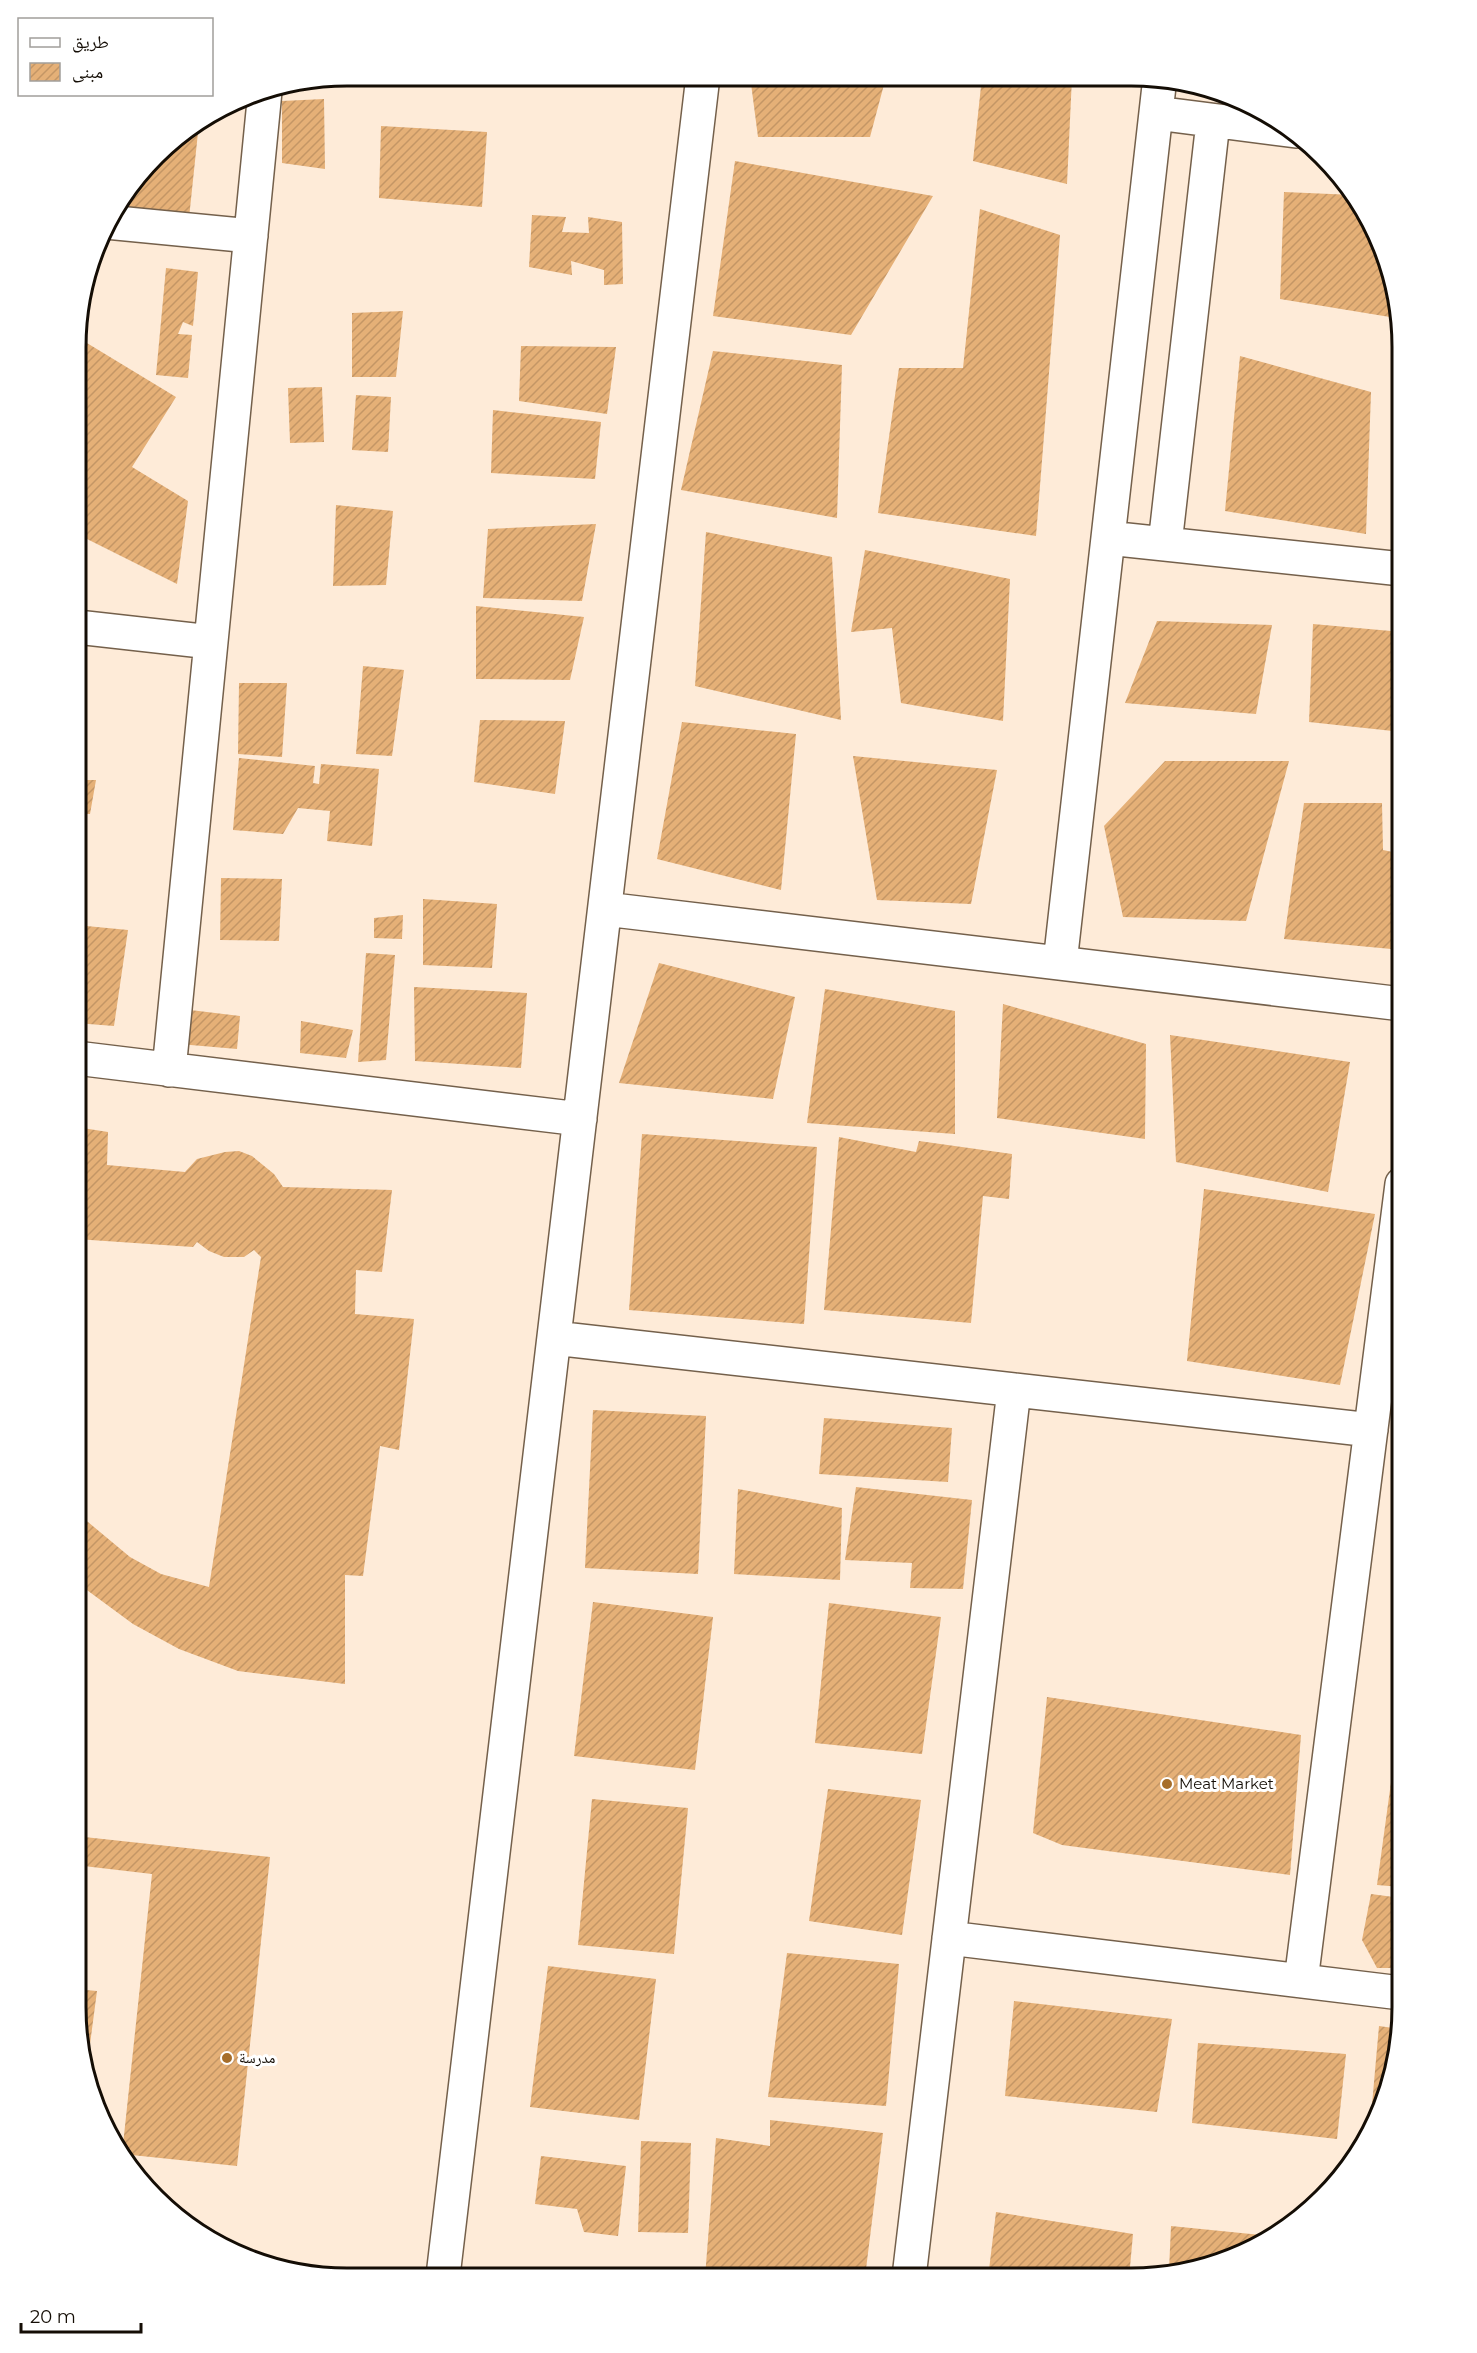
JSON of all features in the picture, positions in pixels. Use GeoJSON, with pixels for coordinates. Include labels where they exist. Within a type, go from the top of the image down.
{"type":"FeatureCollection","features":[{"type":"Feature","properties":{"kind":"street"},"geometry":{"type":"LineString","coordinates":[[444,2268],[702,86]]}},
{"type":"Feature","properties":{"kind":"street"},"geometry":{"type":"LineString","coordinates":[[1060,963],[1159,87]]}},
{"type":"Feature","properties":{"kind":"street"},"geometry":{"type":"LineString","coordinates":[[169,1070],[264,99]]}},
{"type":"Feature","properties":{"kind":"street"},"geometry":{"type":"LineString","coordinates":[[1156,113],[1273,128]]}},
{"type":"Feature","properties":{"kind":"street"},"geometry":{"type":"LineString","coordinates":[[1165,544],[1214,122]]}},
{"type":"Feature","properties":{"kind":"street"},"geometry":{"type":"LineString","coordinates":[[116,223],[251,236]]}},
{"type":"Feature","properties":{"kind":"street"},"geometry":{"type":"LineString","coordinates":[[1108,538],[1392,568]]}},
{"type":"Feature","properties":{"kind":"street"},"geometry":{"type":"LineString","coordinates":[[86,628],[211,642]]}},
{"type":"Feature","properties":{"kind":"street"},"geometry":{"type":"LineString","coordinates":[[605,909],[1392,1003]]}},
{"type":"Feature","properties":{"kind":"street"},"geometry":{"type":"LineString","coordinates":[[86,1059],[580,1119]]}},
{"type":"Feature","properties":{"kind":"street"},"geometry":{"type":"LineString","coordinates":[[1301,1981],[1392,1263]]}},
{"type":"Feature","properties":{"kind":"street"},"geometry":{"type":"LineString","coordinates":[[554,1338],[1371,1430]]}},
{"type":"Feature","properties":{"kind":"street"},"geometry":{"type":"LineString","coordinates":[[910,2268],[1014,1390]]}},
{"type":"Feature","properties":{"kind":"street"},"geometry":{"type":"LineString","coordinates":[[949,1938],[1392,1992]]}},
{"type":"Feature","properties":{"kind":"building"},"geometry":{"type":"Polygon","coordinates":[[[751,86],[884,86],[870,137],[758,137],[751,86]]]}},
{"type":"Feature","properties":{"kind":"building"},"geometry":{"type":"Polygon","coordinates":[[[981,86],[1072,86],[1067,184],[973,161],[981,86]]]}},
{"type":"Feature","properties":{"kind":"building"},"geometry":{"type":"Polygon","coordinates":[[[324,99],[325,169],[282,163],[282,101],[324,99]]]}},
{"type":"Feature","properties":{"kind":"building"},"geometry":{"type":"Polygon","coordinates":[[[381,126],[487,132],[482,207],[379,198],[381,126]]]}},
{"type":"Feature","properties":{"kind":"building"},"geometry":{"type":"Polygon","coordinates":[[[198,133],[189,218],[123,212],[150,174],[174,150],[198,133]]]}},
{"type":"Feature","properties":{"kind":"building"},"geometry":{"type":"Polygon","coordinates":[[[735,161],[933,196],[851,335],[713,316],[735,161]]]}},
{"type":"Feature","properties":{"kind":"building"},"geometry":{"type":"Polygon","coordinates":[[[1284,192],[1342,194],[1357,216],[1372,247],[1383,279],[1389,317],[1280,299],[1284,192]]]}},
{"type":"Feature","properties":{"kind":"building"},"geometry":{"type":"Polygon","coordinates":[[[980,209],[1060,235],[1036,536],[878,513],[899,368],[963,368],[980,209]]]}},
{"type":"Feature","properties":{"kind":"building"},"geometry":{"type":"Polygon","coordinates":[[[532,215],[566,217],[562,232],[589,233],[588,217],[622,222],[623,284],[604,285],[604,270],[571,261],[572,275],[529,267],[532,215]]]}},
{"type":"Feature","properties":{"kind":"building"},"geometry":{"type":"Polygon","coordinates":[[[166,268],[198,272],[193,326],[183,322],[178,334],[192,335],[188,378],[156,375],[166,268]]]}},
{"type":"Feature","properties":{"kind":"building"},"geometry":{"type":"Polygon","coordinates":[[[403,311],[396,377],[352,377],[352,313],[403,311]]]}},
{"type":"Feature","properties":{"kind":"building"},"geometry":{"type":"Polygon","coordinates":[[[86,342],[176,397],[132,467],[188,501],[177,584],[86,538],[86,342]]]}},
{"type":"Feature","properties":{"kind":"building"},"geometry":{"type":"Polygon","coordinates":[[[521,346],[616,347],[607,414],[519,401],[521,346]]]}},
{"type":"Feature","properties":{"kind":"building"},"geometry":{"type":"Polygon","coordinates":[[[713,351],[842,365],[837,518],[681,490],[713,351]]]}},
{"type":"Feature","properties":{"kind":"building"},"geometry":{"type":"Polygon","coordinates":[[[1240,356],[1371,392],[1366,534],[1225,511],[1240,356]]]}},
{"type":"Feature","properties":{"kind":"building"},"geometry":{"type":"Polygon","coordinates":[[[322,387],[324,442],[290,443],[288,388],[322,387]]]}},
{"type":"Feature","properties":{"kind":"building"},"geometry":{"type":"Polygon","coordinates":[[[356,395],[391,397],[388,452],[352,450],[356,395]]]}},
{"type":"Feature","properties":{"kind":"building"},"geometry":{"type":"Polygon","coordinates":[[[493,410],[601,422],[595,479],[491,473],[493,410]]]}},
{"type":"Feature","properties":{"kind":"building"},"geometry":{"type":"Polygon","coordinates":[[[336,505],[393,511],[386,585],[333,586],[336,505]]]}},
{"type":"Feature","properties":{"kind":"building"},"geometry":{"type":"Polygon","coordinates":[[[596,524],[582,601],[483,598],[488,529],[596,524]]]}},
{"type":"Feature","properties":{"kind":"building"},"geometry":{"type":"Polygon","coordinates":[[[706,532],[832,557],[841,720],[695,686],[706,532]]]}},
{"type":"Feature","properties":{"kind":"building"},"geometry":{"type":"Polygon","coordinates":[[[865,550],[1010,579],[1003,721],[901,703],[892,628],[851,632],[865,550]]]}},
{"type":"Feature","properties":{"kind":"building"},"geometry":{"type":"Polygon","coordinates":[[[476,606],[584,617],[570,680],[476,679],[476,606]]]}},
{"type":"Feature","properties":{"kind":"building"},"geometry":{"type":"Polygon","coordinates":[[[1157,621],[1272,625],[1256,714],[1125,703],[1157,621]]]}},
{"type":"Feature","properties":{"kind":"building"},"geometry":{"type":"Polygon","coordinates":[[[1313,624],[1392,631],[1392,731],[1309,722],[1313,624]]]}},
{"type":"Feature","properties":{"kind":"building"},"geometry":{"type":"Polygon","coordinates":[[[363,666],[404,670],[392,756],[356,754],[363,666]]]}},
{"type":"Feature","properties":{"kind":"building"},"geometry":{"type":"Polygon","coordinates":[[[239,683],[287,683],[282,757],[238,754],[239,683]]]}},
{"type":"Feature","properties":{"kind":"building"},"geometry":{"type":"Polygon","coordinates":[[[480,720],[565,721],[555,794],[474,782],[480,720]]]}},
{"type":"Feature","properties":{"kind":"building"},"geometry":{"type":"Polygon","coordinates":[[[682,722],[796,734],[781,890],[657,859],[682,722]]]}},
{"type":"Feature","properties":{"kind":"building"},"geometry":{"type":"Polygon","coordinates":[[[853,756],[997,770],[971,904],[877,900],[853,756]]]}},
{"type":"Feature","properties":{"kind":"building"},"geometry":{"type":"Polygon","coordinates":[[[239,758],[315,766],[313,783],[319,784],[321,764],[379,769],[372,846],[327,841],[330,811],[298,808],[283,834],[233,830],[239,758]]]}},
{"type":"Feature","properties":{"kind":"building"},"geometry":{"type":"Polygon","coordinates":[[[1165,761],[1289,761],[1246,921],[1123,917],[1104,826],[1165,761]]]}},
{"type":"Feature","properties":{"kind":"building"},"geometry":{"type":"Polygon","coordinates":[[[86,780],[96,780],[90,814],[86,814],[86,780]]]}},
{"type":"Feature","properties":{"kind":"building"},"geometry":{"type":"Polygon","coordinates":[[[1304,803],[1382,803],[1383,850],[1392,852],[1392,949],[1284,939],[1304,803]]]}},
{"type":"Feature","properties":{"kind":"building"},"geometry":{"type":"Polygon","coordinates":[[[221,878],[282,879],[279,941],[220,940],[221,878]]]}},
{"type":"Feature","properties":{"kind":"building"},"geometry":{"type":"Polygon","coordinates":[[[423,899],[497,904],[492,968],[423,965],[423,899]]]}},
{"type":"Feature","properties":{"kind":"building"},"geometry":{"type":"Polygon","coordinates":[[[403,915],[402,939],[374,938],[374,918],[403,915]]]}},
{"type":"Feature","properties":{"kind":"building"},"geometry":{"type":"Polygon","coordinates":[[[86,926],[128,930],[114,1026],[86,1024],[86,926]]]}},
{"type":"Feature","properties":{"kind":"building"},"geometry":{"type":"Polygon","coordinates":[[[366,953],[395,955],[386,1060],[358,1062],[366,953]]]}},
{"type":"Feature","properties":{"kind":"building"},"geometry":{"type":"Polygon","coordinates":[[[659,963],[795,997],[773,1099],[619,1083],[659,963]]]}},
{"type":"Feature","properties":{"kind":"building"},"geometry":{"type":"Polygon","coordinates":[[[414,987],[527,993],[521,1068],[415,1061],[414,987]]]}},
{"type":"Feature","properties":{"kind":"building"},"geometry":{"type":"Polygon","coordinates":[[[825,989],[955,1011],[955,1134],[807,1123],[825,989]]]}},
{"type":"Feature","properties":{"kind":"building"},"geometry":{"type":"Polygon","coordinates":[[[1003,1004],[1146,1044],[1145,1139],[997,1118],[1003,1004]]]}},
{"type":"Feature","properties":{"kind":"building"},"geometry":{"type":"Polygon","coordinates":[[[182,1009],[240,1016],[237,1049],[179,1044],[182,1009]]]}},
{"type":"Feature","properties":{"kind":"building"},"geometry":{"type":"Polygon","coordinates":[[[301,1021],[353,1030],[346,1058],[300,1053],[301,1021]]]}},
{"type":"Feature","properties":{"kind":"building"},"geometry":{"type":"Polygon","coordinates":[[[1170,1035],[1350,1062],[1328,1192],[1176,1162],[1170,1035]]]}},
{"type":"Feature","properties":{"kind":"building"},"geometry":{"type":"Polygon","coordinates":[[[86,1129],[108,1132],[107,1165],[185,1172],[197,1159],[239,1151],[252,1156],[274,1174],[283,1187],[392,1190],[382,1272],[356,1270],[355,1314],[414,1319],[399,1450],[380,1446],[363,1576],[345,1575],[345,1684],[238,1671],[179,1649],[133,1624],[86,1589],[86,1520],[130,1557],[161,1574],[209,1587],[261,1257],[254,1250],[244,1257],[224,1257],[209,1251],[197,1242],[193,1247],[86,1240],[86,1129]]]}},
{"type":"Feature","properties":{"kind":"building"},"geometry":{"type":"Polygon","coordinates":[[[642,1134],[817,1147],[804,1324],[629,1310],[642,1134]]]}},
{"type":"Feature","properties":{"kind":"building"},"geometry":{"type":"Polygon","coordinates":[[[839,1137],[916,1152],[919,1141],[1012,1154],[1009,1199],[983,1196],[971,1323],[824,1310],[839,1137]]]}},
{"type":"Feature","properties":{"kind":"building"},"geometry":{"type":"Polygon","coordinates":[[[1204,1189],[1375,1214],[1340,1385],[1187,1361],[1204,1189]]]}},
{"type":"Feature","properties":{"kind":"building"},"geometry":{"type":"Polygon","coordinates":[[[593,1410],[706,1416],[698,1574],[585,1568],[593,1410]]]}},
{"type":"Feature","properties":{"kind":"building"},"geometry":{"type":"Polygon","coordinates":[[[824,1418],[952,1428],[948,1482],[819,1474],[824,1418]]]}},
{"type":"Feature","properties":{"kind":"building"},"geometry":{"type":"Polygon","coordinates":[[[856,1487],[972,1500],[963,1589],[910,1588],[912,1563],[845,1560],[856,1487]]]}},
{"type":"Feature","properties":{"kind":"building"},"geometry":{"type":"Polygon","coordinates":[[[738,1489],[842,1508],[840,1580],[734,1574],[738,1489]]]}},
{"type":"Feature","properties":{"kind":"building"},"geometry":{"type":"Polygon","coordinates":[[[593,1602],[713,1617],[695,1770],[574,1756],[593,1602]]]}},
{"type":"Feature","properties":{"kind":"building"},"geometry":{"type":"Polygon","coordinates":[[[829,1603],[941,1617],[922,1754],[815,1743],[829,1603]]]}},
{"type":"Feature","properties":{"kind":"building","name":"Meat Market"},"geometry":{"type":"Polygon","coordinates":[[[1047,1697],[1301,1735],[1290,1875],[1062,1845],[1033,1833],[1047,1697]]]}},
{"type":"Feature","properties":{"kind":"building"},"geometry":{"type":"Polygon","coordinates":[[[1392,1775],[1392,1886],[1377,1885],[1392,1775]]]}},
{"type":"Feature","properties":{"kind":"building"},"geometry":{"type":"Polygon","coordinates":[[[828,1789],[921,1800],[902,1935],[809,1921],[828,1789]]]}},
{"type":"Feature","properties":{"kind":"building"},"geometry":{"type":"Polygon","coordinates":[[[592,1799],[688,1808],[674,1954],[578,1945],[592,1799]]]}},
{"type":"Feature","properties":{"kind":"building"},"geometry":{"type":"Polygon","coordinates":[[[86,1837],[270,1857],[237,2166],[133,2155],[123,2142],[152,1874],[86,1866],[86,1837]]]}},
{"type":"Feature","properties":{"kind":"building"},"geometry":{"type":"Polygon","coordinates":[[[1371,1894],[1392,1897],[1392,1968],[1377,1968],[1362,1940],[1371,1894]]]}},
{"type":"Feature","properties":{"kind":"building"},"geometry":{"type":"Polygon","coordinates":[[[787,1953],[899,1964],[886,2106],[768,2097],[787,1953]]]}},
{"type":"Feature","properties":{"kind":"building"},"geometry":{"type":"Polygon","coordinates":[[[548,1966],[656,1979],[639,2120],[530,2107],[548,1966]]]}},
{"type":"Feature","properties":{"kind":"building"},"geometry":{"type":"Polygon","coordinates":[[[86,1990],[97,1991],[89,2048],[86,2023],[86,1990]]]}},
{"type":"Feature","properties":{"kind":"building"},"geometry":{"type":"Polygon","coordinates":[[[1014,2001],[1172,2019],[1157,2112],[1005,2096],[1014,2001]]]}},
{"type":"Feature","properties":{"kind":"building"},"geometry":{"type":"Polygon","coordinates":[[[1379,2026],[1390,2028],[1383,2074],[1372,2106],[1379,2026]]]}},
{"type":"Feature","properties":{"kind":"building"},"geometry":{"type":"Polygon","coordinates":[[[1198,2043],[1346,2054],[1337,2139],[1192,2123],[1198,2043]]]}},
{"type":"Feature","properties":{"kind":"building"},"geometry":{"type":"Polygon","coordinates":[[[770,2120],[883,2133],[866,2268],[706,2268],[716,2138],[770,2146],[770,2120]]]}},
{"type":"Feature","properties":{"kind":"building"},"geometry":{"type":"Polygon","coordinates":[[[641,2141],[691,2143],[688,2233],[638,2232],[641,2141]]]}},
{"type":"Feature","properties":{"kind":"building"},"geometry":{"type":"Polygon","coordinates":[[[541,2156],[626,2166],[618,2236],[584,2232],[577,2209],[535,2204],[541,2156]]]}},
{"type":"Feature","properties":{"kind":"building"},"geometry":{"type":"Polygon","coordinates":[[[996,2212],[1133,2234],[1130,2268],[989,2268],[996,2212]]]}},
{"type":"Feature","properties":{"kind":"building"},"geometry":{"type":"Polygon","coordinates":[[[1171,2226],[1258,2235],[1214,2254],[1169,2264],[1171,2226]]]}},
{"type":"Feature","properties":{"kind":"place","name":"Meat Market"},"geometry":{"type":"Point","coordinates":[1167,1784]}},
{"type":"Feature","properties":{"kind":"place","name":"مدرسة"},"geometry":{"type":"Point","coordinates":[227,2058]}}]}
